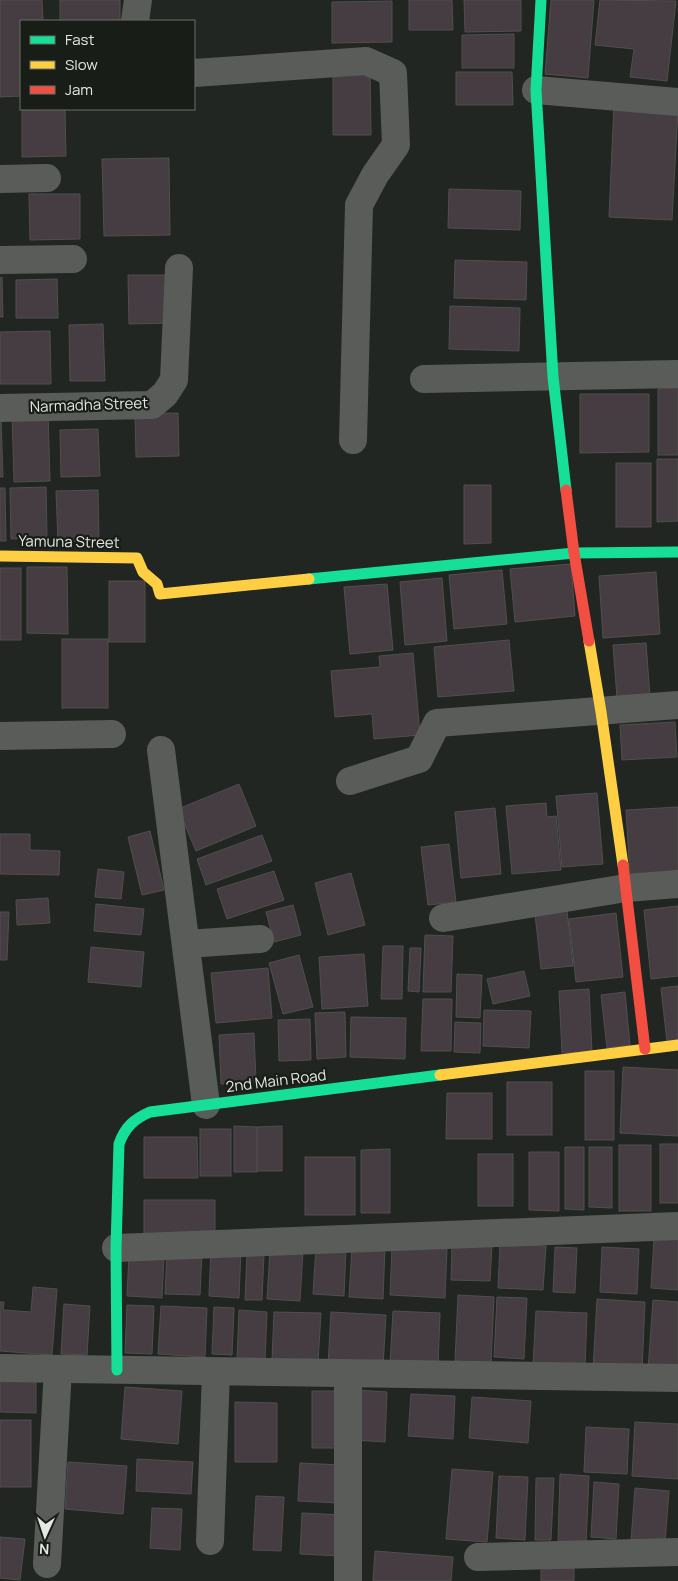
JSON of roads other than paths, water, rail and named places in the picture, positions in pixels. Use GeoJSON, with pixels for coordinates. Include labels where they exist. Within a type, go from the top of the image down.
{"type":"FeatureCollection","features":[{"type":"Feature","properties":{"kind":"street"},"geometry":{"type":"LineString","coordinates":[[135,20],[138,0]]}},
{"type":"Feature","properties":{"kind":"street"},"geometry":{"type":"LineString","coordinates":[[541,0],[536,90],[553,377],[574,553],[601,712],[626,888],[645,1049]]}},
{"type":"Feature","properties":{"kind":"street"},"geometry":{"type":"LineString","coordinates":[[195,73],[366,61],[393,73],[396,145],[375,175],[359,205],[353,440]]}},
{"type":"Feature","properties":{"kind":"street"},"geometry":{"type":"LineString","coordinates":[[536,90],[678,102]]}},
{"type":"Feature","properties":{"kind":"street"},"geometry":{"type":"LineString","coordinates":[[0,179],[47,178]]}},
{"type":"Feature","properties":{"kind":"street"},"geometry":{"type":"LineString","coordinates":[[0,260],[74,259]]}},
{"type":"Feature","properties":{"kind":"street","name":"Narmadha Street"},"geometry":{"type":"LineString","coordinates":[[0,408],[152,405],[165,394],[174,380],[179,268]]}},
{"type":"Feature","properties":{"kind":"street"},"geometry":{"type":"LineString","coordinates":[[424,378],[678,374]]}},
{"type":"Feature","properties":{"kind":"street"},"geometry":{"type":"LineString","coordinates":[[574,553],[678,552]]}},
{"type":"Feature","properties":{"kind":"street","name":"Yamuna Street"},"geometry":{"type":"LineString","coordinates":[[0,556],[138,558],[143,572],[157,584],[160,594],[574,553]]}},
{"type":"Feature","properties":{"kind":"street"},"geometry":{"type":"LineString","coordinates":[[350,781],[419,760],[437,723],[678,705]]}},
{"type":"Feature","properties":{"kind":"street"},"geometry":{"type":"LineString","coordinates":[[0,736],[112,734]]}},
{"type":"Feature","properties":{"kind":"street"},"geometry":{"type":"LineString","coordinates":[[161,750],[206,1105]]}},
{"type":"Feature","properties":{"kind":"street"},"geometry":{"type":"LineString","coordinates":[[443,918],[626,888],[678,884]]}},
{"type":"Feature","properties":{"kind":"street"},"geometry":{"type":"LineString","coordinates":[[187,944],[260,939]]}},
{"type":"Feature","properties":{"kind":"street","name":"2nd Main Road"},"geometry":{"type":"LineString","coordinates":[[117,1370],[116,1248],[119,1144],[124,1128],[135,1118],[150,1112],[678,1045]]}},
{"type":"Feature","properties":{"kind":"street"},"geometry":{"type":"LineString","coordinates":[[116,1248],[678,1226]]}},
{"type":"Feature","properties":{"kind":"street"},"geometry":{"type":"LineString","coordinates":[[0,1368],[678,1378]]}},
{"type":"Feature","properties":{"kind":"street"},"geometry":{"type":"LineString","coordinates":[[47,1564],[58,1369]]}},
{"type":"Feature","properties":{"kind":"street"},"geometry":{"type":"LineString","coordinates":[[210,1541],[216,1372]]}},
{"type":"Feature","properties":{"kind":"street"},"geometry":{"type":"LineString","coordinates":[[348,1374],[348,1581]]}},
{"type":"Feature","properties":{"kind":"street"},"geometry":{"type":"LineString","coordinates":[[478,1557],[678,1552]]}}]}
